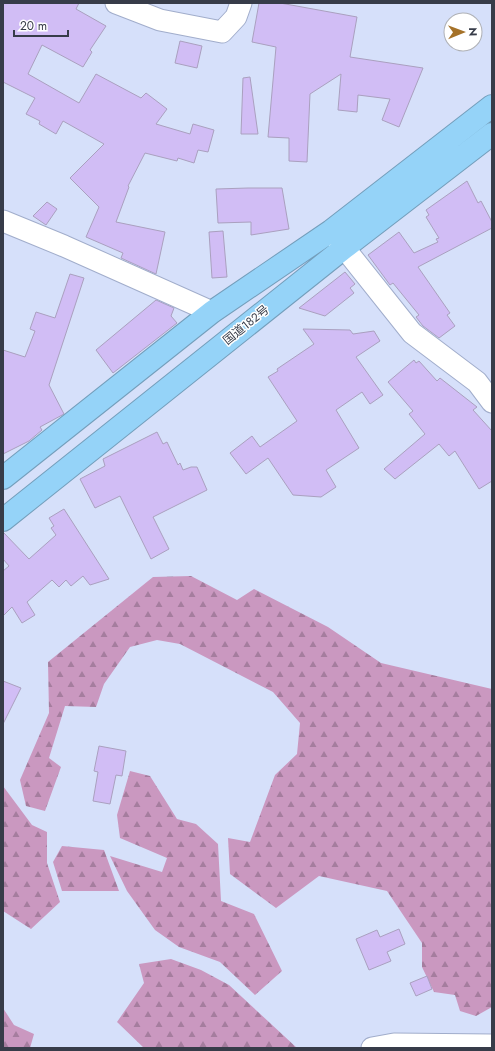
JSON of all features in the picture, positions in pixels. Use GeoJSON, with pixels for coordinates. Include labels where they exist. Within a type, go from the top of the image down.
{"type":"FeatureCollection","features":[{"type":"Feature","properties":{"kind":"highway","name":"国道182号"},"geometry":{"type":"LineString","coordinates":[[3,520],[337,239],[492,106]]}},
{"type":"Feature","properties":{"kind":"highway","name":"国道182号"},"geometry":{"type":"LineString","coordinates":[[3,478],[212,312],[337,239],[492,134]]}},
{"type":"Feature","properties":{"kind":"street"},"geometry":{"type":"LineString","coordinates":[[116,3],[160,20],[222,32],[236,17],[241,3]]}},
{"type":"Feature","properties":{"kind":"street"},"geometry":{"type":"LineString","coordinates":[[3,221],[71,249],[212,312]]}},
{"type":"Feature","properties":{"kind":"street"},"geometry":{"type":"LineString","coordinates":[[337,239],[412,333],[477,382],[492,402]]}},
{"type":"Feature","properties":{"kind":"street"},"geometry":{"type":"LineString","coordinates":[[372,1048],[394,1044],[492,1045]]}},
{"type":"Feature","properties":{"kind":"green space"},"geometry":{"type":"Polygon","coordinates":[[[191,576],[237,600],[254,589],[328,627],[381,663],[492,689],[492,1007],[476,1016],[460,1011],[455,995],[434,992],[422,967],[422,943],[387,891],[319,876],[276,908],[230,874],[228,838],[250,842],[275,775],[297,754],[300,723],[273,692],[180,644],[157,640],[130,647],[104,684],[96,707],[65,706],[49,758],[61,767],[45,811],[26,806],[20,780],[49,713],[48,662],[153,577],[191,576]]]}},
{"type":"Feature","properties":{"kind":"green space"},"geometry":{"type":"Polygon","coordinates":[[[130,771],[150,776],[177,819],[196,824],[218,844],[221,901],[254,914],[282,971],[255,995],[220,962],[179,947],[155,930],[127,891],[110,856],[162,872],[167,858],[120,838],[117,815],[130,771]]]}},
{"type":"Feature","properties":{"kind":"green space"},"geometry":{"type":"Polygon","coordinates":[[[3,786],[32,825],[47,832],[47,863],[60,902],[31,929],[3,911],[3,786]]]}},
{"type":"Feature","properties":{"kind":"green space"},"geometry":{"type":"Polygon","coordinates":[[[62,846],[104,850],[119,891],[62,891],[53,862],[62,846]]]}},
{"type":"Feature","properties":{"kind":"green space"},"geometry":{"type":"Polygon","coordinates":[[[171,959],[201,970],[229,985],[297,1048],[144,1048],[117,1022],[144,983],[139,964],[171,959]]]}},
{"type":"Feature","properties":{"kind":"green space"},"geometry":{"type":"Polygon","coordinates":[[[3,1008],[14,1025],[34,1034],[30,1048],[3,1048],[3,1008]]]}},
{"type":"Feature","properties":{"kind":"building"},"geometry":{"type":"Polygon","coordinates":[[[3,3],[79,3],[76,9],[106,26],[90,50],[92,52],[83,67],[42,45],[28,74],[79,103],[96,74],[141,98],[146,93],[167,109],[156,124],[190,134],[193,124],[214,130],[208,152],[198,150],[194,163],[178,158],[177,161],[145,153],[128,186],[129,187],[116,222],[165,232],[156,274],[121,258],[123,253],[86,237],[99,207],[70,178],[104,144],[63,121],[56,134],[39,124],[40,121],[26,114],[35,98],[3,82],[3,3]]]}},
{"type":"Feature","properties":{"kind":"building"},"geometry":{"type":"Polygon","coordinates":[[[259,3],[280,3],[357,17],[350,57],[423,68],[399,127],[382,120],[390,99],[358,95],[357,112],[338,110],[341,74],[310,94],[307,162],[289,161],[289,138],[268,137],[276,47],[252,42],[259,3]]]}},
{"type":"Feature","properties":{"kind":"building"},"geometry":{"type":"Polygon","coordinates":[[[180,41],[202,46],[197,68],[175,63],[180,41]]]}},
{"type":"Feature","properties":{"kind":"building"},"geometry":{"type":"Polygon","coordinates":[[[250,77],[258,134],[241,134],[243,78],[250,77]]]}},
{"type":"Feature","properties":{"kind":"building"},"geometry":{"type":"Polygon","coordinates":[[[467,181],[478,203],[481,201],[492,222],[492,228],[418,267],[450,313],[447,315],[455,326],[439,338],[423,326],[416,317],[419,315],[393,283],[390,285],[368,255],[399,232],[414,253],[438,242],[436,239],[439,238],[426,217],[429,215],[426,210],[467,181]]]}},
{"type":"Feature","properties":{"kind":"building"},"geometry":{"type":"Polygon","coordinates":[[[282,188],[289,229],[251,235],[251,222],[218,223],[216,189],[282,188]]]}},
{"type":"Feature","properties":{"kind":"building"},"geometry":{"type":"Polygon","coordinates":[[[47,202],[57,209],[46,225],[33,216],[47,202]]]}},
{"type":"Feature","properties":{"kind":"building"},"geometry":{"type":"Polygon","coordinates":[[[223,231],[227,277],[212,278],[209,232],[223,231]]]}},
{"type":"Feature","properties":{"kind":"building"},"geometry":{"type":"Polygon","coordinates":[[[345,272],[355,284],[350,288],[354,293],[325,316],[299,308],[345,272]]]}},
{"type":"Feature","properties":{"kind":"building"},"geometry":{"type":"Polygon","coordinates":[[[70,274],[84,278],[49,385],[64,414],[40,427],[42,430],[29,441],[3,454],[3,350],[25,357],[35,331],[30,329],[36,312],[55,318],[70,274]]]}},
{"type":"Feature","properties":{"kind":"building"},"geometry":{"type":"Polygon","coordinates":[[[156,300],[174,308],[171,316],[177,323],[113,373],[96,350],[156,300]]]}},
{"type":"Feature","properties":{"kind":"building"},"geometry":{"type":"Polygon","coordinates":[[[303,329],[350,330],[353,334],[374,331],[380,341],[356,357],[383,395],[370,404],[362,392],[336,410],[359,448],[326,470],[336,487],[321,497],[293,495],[268,458],[246,474],[230,453],[252,436],[260,447],[297,421],[268,377],[278,371],[277,369],[314,344],[303,329]]]}},
{"type":"Feature","properties":{"kind":"building"},"geometry":{"type":"Polygon","coordinates":[[[414,360],[416,363],[419,361],[437,381],[440,378],[477,407],[473,410],[492,431],[492,481],[479,489],[455,451],[449,456],[439,444],[395,479],[384,469],[425,434],[409,414],[413,411],[388,382],[414,360]]]}},
{"type":"Feature","properties":{"kind":"building"},"geometry":{"type":"Polygon","coordinates":[[[157,432],[163,444],[167,442],[178,465],[180,463],[183,470],[191,467],[197,467],[207,490],[153,517],[169,549],[151,559],[120,496],[95,508],[80,479],[105,466],[103,459],[157,432]]]}},
{"type":"Feature","properties":{"kind":"building"},"geometry":{"type":"Polygon","coordinates":[[[64,509],[109,579],[90,585],[83,576],[71,586],[66,580],[59,587],[52,580],[27,602],[35,615],[22,623],[12,607],[3,616],[3,571],[9,566],[3,559],[3,532],[29,559],[56,535],[51,528],[54,526],[49,518],[64,509]]]}},
{"type":"Feature","properties":{"kind":"building"},"geometry":{"type":"Polygon","coordinates":[[[3,681],[21,688],[3,724],[3,681]]]}},
{"type":"Feature","properties":{"kind":"building"},"geometry":{"type":"Polygon","coordinates":[[[99,746],[126,751],[122,776],[116,775],[110,804],[93,801],[98,772],[94,771],[99,746]]]}},
{"type":"Feature","properties":{"kind":"building"},"geometry":{"type":"Polygon","coordinates":[[[399,929],[405,944],[387,952],[391,961],[369,970],[356,939],[377,930],[380,937],[399,929]]]}},
{"type":"Feature","properties":{"kind":"building"},"geometry":{"type":"Polygon","coordinates":[[[427,976],[432,989],[416,996],[410,983],[427,976]]]}}]}
